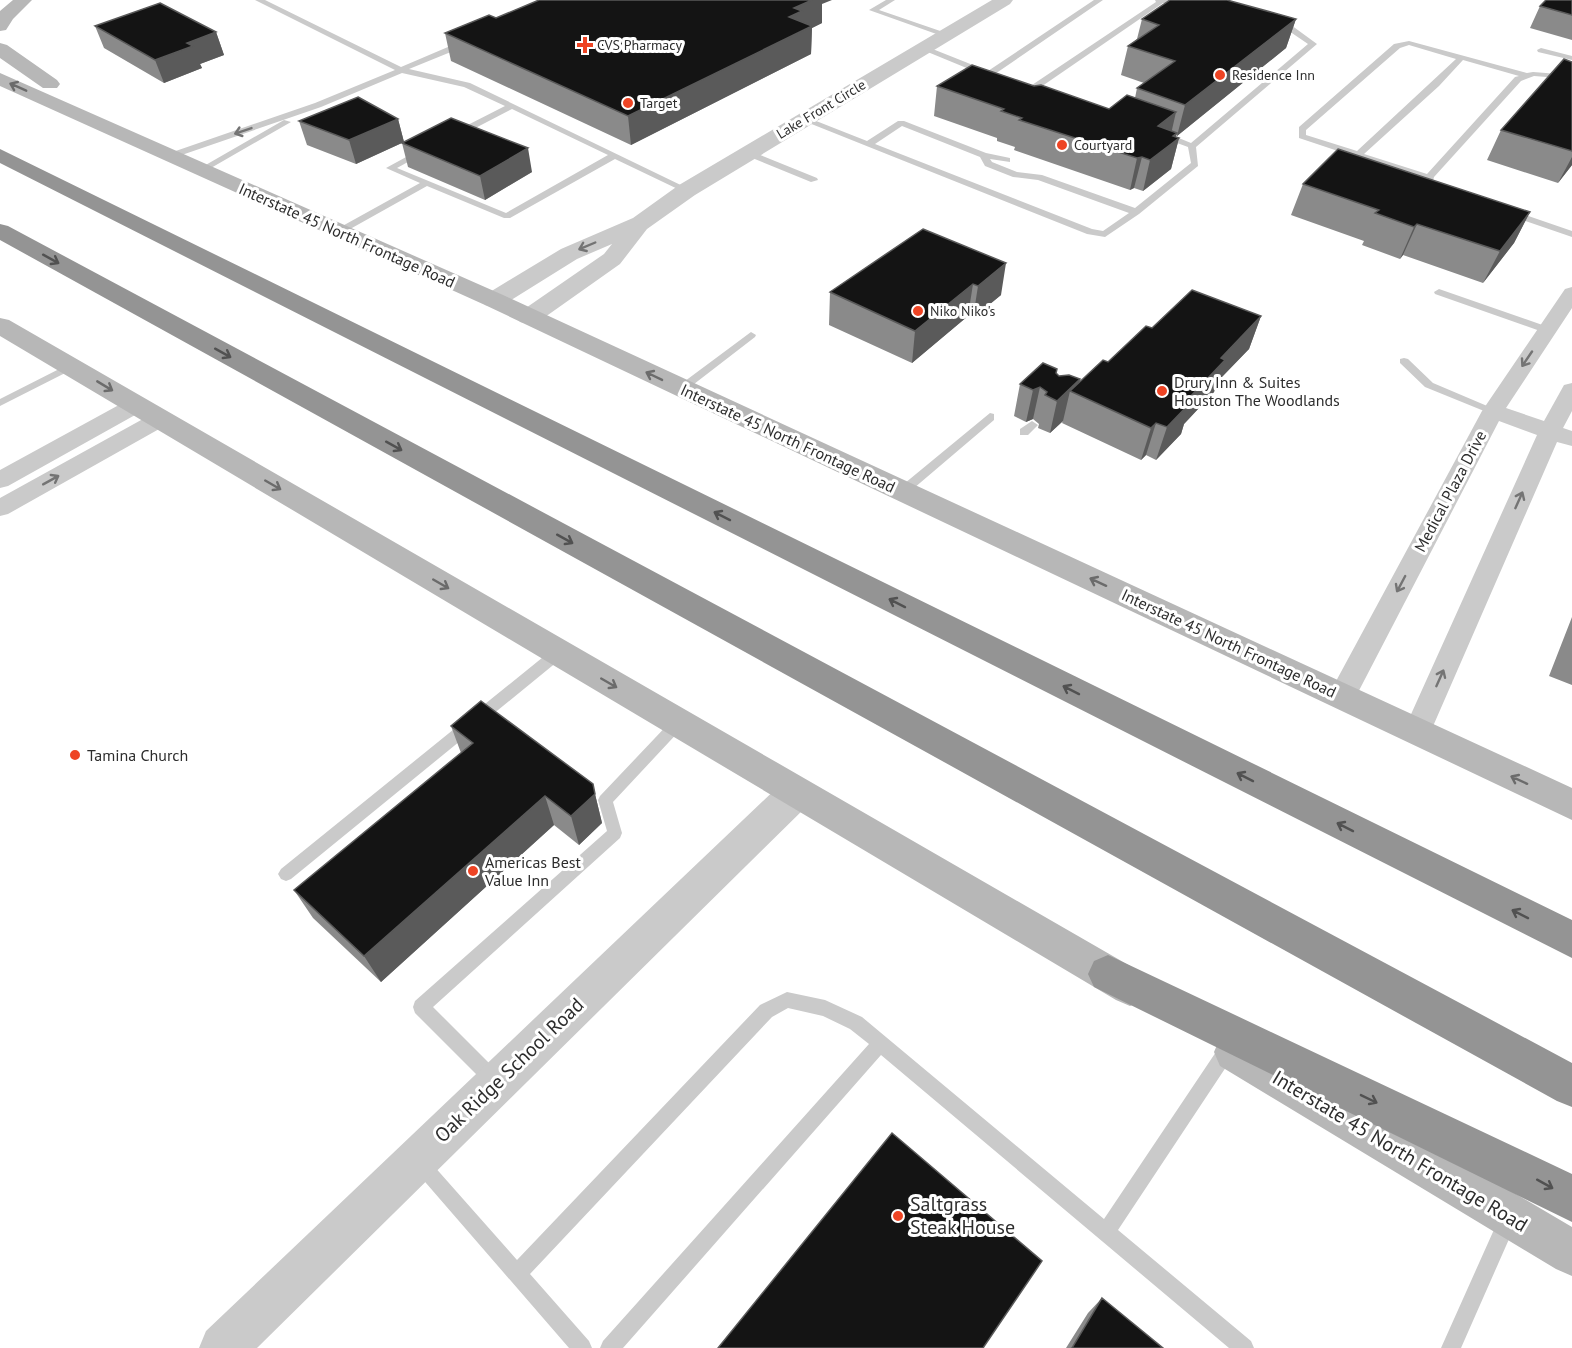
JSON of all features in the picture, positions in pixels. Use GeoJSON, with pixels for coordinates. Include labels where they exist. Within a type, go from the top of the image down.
{"type":"FeatureCollection","features":[{"type":"Feature","properties":{"kind":"highway"},"geometry":{"type":"LineString","coordinates":[[0,155],[1572,940]]}},
{"type":"Feature","properties":{"kind":"highway"},"geometry":{"type":"LineString","coordinates":[[0,231],[1572,1086]]}},
{"type":"Feature","properties":{"kind":"highway"},"geometry":{"type":"LineString","coordinates":[[1108,974],[1528,1175],[1572,1199]]}},
{"type":"Feature","properties":{"kind":"main road"},"geometry":{"type":"LineString","coordinates":[[0,26],[5,16],[23,0]]}},
{"type":"Feature","properties":{"kind":"main road"},"geometry":{"type":"LineString","coordinates":[[0,49],[16,62],[132,138]]}},
{"type":"Feature","properties":{"kind":"main road","name":"Interstate 45 North Frontage Road"},"geometry":{"type":"LineString","coordinates":[[0,79],[529,316],[1572,806]]}},
{"type":"Feature","properties":{"kind":"main road"},"geometry":{"type":"LineString","coordinates":[[0,325],[994,910],[1108,974]]}},
{"type":"Feature","properties":{"kind":"main road","name":"Interstate 45 North Frontage Road"},"geometry":{"type":"LineString","coordinates":[[1108,974],[1572,1253]]}},
{"type":"Feature","properties":{"kind":"street","name":"Lake Front Circle"},"geometry":{"type":"LineString","coordinates":[[494,300],[569,254],[641,223],[687,190],[1004,0]]}},
{"type":"Feature","properties":{"kind":"street","name":"Lake Front Circle"},"geometry":{"type":"LineString","coordinates":[[529,316],[612,259],[641,223]]}},
{"type":"Feature","properties":{"kind":"street","name":"Medical Plaza Drive"},"geometry":{"type":"LineString","coordinates":[[1342,696],[1493,411],[1572,293]]}},
{"type":"Feature","properties":{"kind":"street"},"geometry":{"type":"LineString","coordinates":[[1417,732],[1561,435],[1572,390]]}},
{"type":"Feature","properties":{"kind":"street"},"geometry":{"type":"LineString","coordinates":[[1493,411],[1561,435]]}},
{"type":"Feature","properties":{"kind":"street"},"geometry":{"type":"LineString","coordinates":[[0,480],[148,412]]}},
{"type":"Feature","properties":{"kind":"street"},"geometry":{"type":"LineString","coordinates":[[0,508],[148,412]]}},
{"type":"Feature","properties":{"kind":"street","name":"Oak Ridge School Road"},"geometry":{"type":"LineString","coordinates":[[223,1348],[796,793]]}},
{"type":"Feature","properties":{"kind":"lane"},"geometry":{"type":"LineString","coordinates":[[259,0],[400,70],[467,85],[687,190]]}},
{"type":"Feature","properties":{"kind":"lane"},"geometry":{"type":"LineString","coordinates":[[891,0],[873,9],[945,34]]}},
{"type":"Feature","properties":{"kind":"lane"},"geometry":{"type":"LineString","coordinates":[[989,74],[1099,0]]}},
{"type":"Feature","properties":{"kind":"lane"},"geometry":{"type":"LineString","coordinates":[[1032,89],[1160,0],[1196,8]]}},
{"type":"Feature","properties":{"kind":"lane"},"geometry":{"type":"LineString","coordinates":[[1192,146],[1313,44],[1288,27],[1265,22]]}},
{"type":"Feature","properties":{"kind":"lane"},"geometry":{"type":"LineString","coordinates":[[170,156],[318,105],[474,39]]}},
{"type":"Feature","properties":{"kind":"lane"},"geometry":{"type":"LineString","coordinates":[[1429,178],[1302,136],[1302,129],[1397,46],[1409,43],[1527,76]]}},
{"type":"Feature","properties":{"kind":"lane"},"geometry":{"type":"LineString","coordinates":[[922,48],[1000,78]]}},
{"type":"Feature","properties":{"kind":"lane"},"geometry":{"type":"LineString","coordinates":[[1541,50],[1572,58]]}},
{"type":"Feature","properties":{"kind":"lane"},"geometry":{"type":"LineString","coordinates":[[1358,155],[1461,58]]}},
{"type":"Feature","properties":{"kind":"lane"},"geometry":{"type":"LineString","coordinates":[[1438,188],[1427,184],[1429,178],[1518,79],[1533,74],[1572,77]]}},
{"type":"Feature","properties":{"kind":"lane"},"geometry":{"type":"LineString","coordinates":[[1021,85],[1043,93]]}},
{"type":"Feature","properties":{"kind":"lane"},"geometry":{"type":"LineString","coordinates":[[201,170],[318,105]]}},
{"type":"Feature","properties":{"kind":"lane"},"geometry":{"type":"LineString","coordinates":[[451,137],[512,106]]}},
{"type":"Feature","properties":{"kind":"lane"},"geometry":{"type":"LineString","coordinates":[[803,119],[1090,232],[1106,234],[1137,212],[1195,164],[1192,146]]}},
{"type":"Feature","properties":{"kind":"lane"},"geometry":{"type":"LineString","coordinates":[[868,144],[901,123],[984,155],[1007,160]]}},
{"type":"Feature","properties":{"kind":"lane"},"geometry":{"type":"LineString","coordinates":[[1148,129],[1192,146]]}},
{"type":"Feature","properties":{"kind":"lane"},"geometry":{"type":"LineString","coordinates":[[431,147],[390,168],[507,216],[615,155]]}},
{"type":"Feature","properties":{"kind":"lane"},"geometry":{"type":"LineString","coordinates":[[748,153],[814,180]]}},
{"type":"Feature","properties":{"kind":"lane"},"geometry":{"type":"LineString","coordinates":[[984,155],[988,164],[1016,175],[1039,177],[1137,212]]}},
{"type":"Feature","properties":{"kind":"lane"},"geometry":{"type":"LineString","coordinates":[[1030,169],[1039,177]]}},
{"type":"Feature","properties":{"kind":"lane"},"geometry":{"type":"LineString","coordinates":[[340,231],[427,183]]}},
{"type":"Feature","properties":{"kind":"lane"},"geometry":{"type":"LineString","coordinates":[[1505,211],[1572,234]]}},
{"type":"Feature","properties":{"kind":"lane"},"geometry":{"type":"LineString","coordinates":[[1439,292],[1547,330]]}},
{"type":"Feature","properties":{"kind":"lane"},"geometry":{"type":"LineString","coordinates":[[681,389],[751,335]]}},
{"type":"Feature","properties":{"kind":"lane"},"geometry":{"type":"LineString","coordinates":[[1404,361],[1429,385],[1493,411]]}},
{"type":"Feature","properties":{"kind":"lane"},"geometry":{"type":"LineString","coordinates":[[0,403],[71,366]]}},
{"type":"Feature","properties":{"kind":"lane"},"geometry":{"type":"LineString","coordinates":[[903,491],[990,417]]}},
{"type":"Feature","properties":{"kind":"lane"},"geometry":{"type":"LineString","coordinates":[[286,874],[492,714],[558,652]]}},
{"type":"Feature","properties":{"kind":"lane"},"geometry":{"type":"LineString","coordinates":[[496,1082],[421,1007],[615,833],[600,797],[678,723]]}},
{"type":"Feature","properties":{"kind":"lane"},"geometry":{"type":"LineString","coordinates":[[517,1274],[766,1011],[787,1000],[825,1008],[855,1023],[1244,1348]]}},
{"type":"Feature","properties":{"kind":"lane"},"geometry":{"type":"LineString","coordinates":[[610,1348],[881,1043]]}},
{"type":"Feature","properties":{"kind":"lane"},"geometry":{"type":"LineString","coordinates":[[1106,1232],[1228,1048]]}},
{"type":"Feature","properties":{"kind":"lane"},"geometry":{"type":"LineString","coordinates":[[417,1160],[582,1348]]}},
{"type":"Feature","properties":{"kind":"lane"},"geometry":{"type":"LineString","coordinates":[[1451,1348],[1510,1216]]}},
{"type":"Feature","properties":{"kind":"building","name":"Target"},"geometry":{"type":"Polygon","coordinates":[[[539,0],[812,0],[794,8],[802,11],[789,17],[812,26],[628,116],[445,33],[489,15],[496,18],[539,0]]]}},
{"type":"Feature","properties":{"kind":"building"},"geometry":{"type":"Polygon","coordinates":[[[1170,0],[1227,0],[1296,19],[1185,105],[1137,88],[1175,61],[1128,46],[1159,25],[1142,19],[1170,0]]]}},
{"type":"Feature","properties":{"kind":"building"},"geometry":{"type":"Polygon","coordinates":[[[1546,0],[1572,0],[1572,15],[1540,6],[1546,0]]]}},
{"type":"Feature","properties":{"kind":"building"},"geometry":{"type":"Polygon","coordinates":[[[160,3],[216,32],[187,43],[193,46],[155,60],[95,26],[160,3]]]}},
{"type":"Feature","properties":{"kind":"building"},"geometry":{"type":"Polygon","coordinates":[[[1564,59],[1572,62],[1572,151],[1501,130],[1564,59]]]}},
{"type":"Feature","properties":{"kind":"building"},"geometry":{"type":"Polygon","coordinates":[[[972,65],[1034,86],[1041,85],[1109,109],[1127,95],[1176,112],[1158,126],[1177,133],[1173,136],[1179,138],[1150,160],[1137,158],[1019,120],[1022,118],[1001,111],[1004,109],[937,86],[972,65]]]}},
{"type":"Feature","properties":{"kind":"building"},"geometry":{"type":"Polygon","coordinates":[[[358,97],[398,119],[349,140],[299,121],[358,97]]]}},
{"type":"Feature","properties":{"kind":"building"},"geometry":{"type":"Polygon","coordinates":[[[451,118],[528,148],[480,176],[402,143],[451,118]]]}},
{"type":"Feature","properties":{"kind":"building"},"geometry":{"type":"Polygon","coordinates":[[[1338,149],[1530,212],[1500,251],[1417,224],[1414,227],[1375,213],[1379,210],[1303,184],[1338,149]]]}},
{"type":"Feature","properties":{"kind":"building"},"geometry":{"type":"Polygon","coordinates":[[[923,229],[1006,263],[978,286],[973,284],[915,331],[830,292],[923,229]]]}},
{"type":"Feature","properties":{"kind":"building"},"geometry":{"type":"Polygon","coordinates":[[[1192,290],[1261,316],[1221,358],[1225,360],[1188,399],[1192,401],[1167,427],[1156,423],[1151,428],[1070,391],[1103,360],[1108,362],[1146,326],[1152,328],[1192,290]]]}},
{"type":"Feature","properties":{"kind":"building"},"geometry":{"type":"Polygon","coordinates":[[[1043,363],[1057,369],[1056,373],[1059,376],[1069,375],[1080,379],[1057,401],[1045,395],[1047,392],[1040,387],[1033,390],[1020,384],[1043,363]]]}},
{"type":"Feature","properties":{"kind":"building"},"geometry":{"type":"Polygon","coordinates":[[[481,701],[593,784],[595,794],[571,816],[545,796],[364,956],[294,890],[473,743],[451,726],[481,701]]]}},
{"type":"Feature","properties":{"kind":"building","name":"Saltgrass Steak House"},"geometry":{"type":"Polygon","coordinates":[[[892,1133],[1042,1261],[983,1348],[718,1348],[892,1133]]]}},
{"type":"Feature","properties":{"kind":"building"},"geometry":{"type":"Polygon","coordinates":[[[1102,1298],[1163,1348],[1072,1348],[1102,1298]]]}},
{"type":"Feature","properties":{"kind":"place","name":"CVS Pharmacy"},"geometry":{"type":"Point","coordinates":[585,45]}},
{"type":"Feature","properties":{"kind":"place","name":"Residence Inn"},"geometry":{"type":"Point","coordinates":[1220,75]}},
{"type":"Feature","properties":{"kind":"place","name":"Target"},"geometry":{"type":"Point","coordinates":[628,103]}},
{"type":"Feature","properties":{"kind":"place","name":"Courtyard"},"geometry":{"type":"Point","coordinates":[1062,145]}},
{"type":"Feature","properties":{"kind":"place","name":"Niko Niko's"},"geometry":{"type":"Point","coordinates":[918,311]}},
{"type":"Feature","properties":{"kind":"place","name":"Drury Inn & Suites Houston The Woodlands"},"geometry":{"type":"Point","coordinates":[1162,391]}},
{"type":"Feature","properties":{"kind":"place","name":"Tamina Church"},"geometry":{"type":"Point","coordinates":[75,755]}},
{"type":"Feature","properties":{"kind":"place","name":"Americas Best Value Inn"},"geometry":{"type":"Point","coordinates":[473,871]}},
{"type":"Feature","properties":{"kind":"place","name":"Saltgrass Steak House"},"geometry":{"type":"Point","coordinates":[898,1216]}}]}
